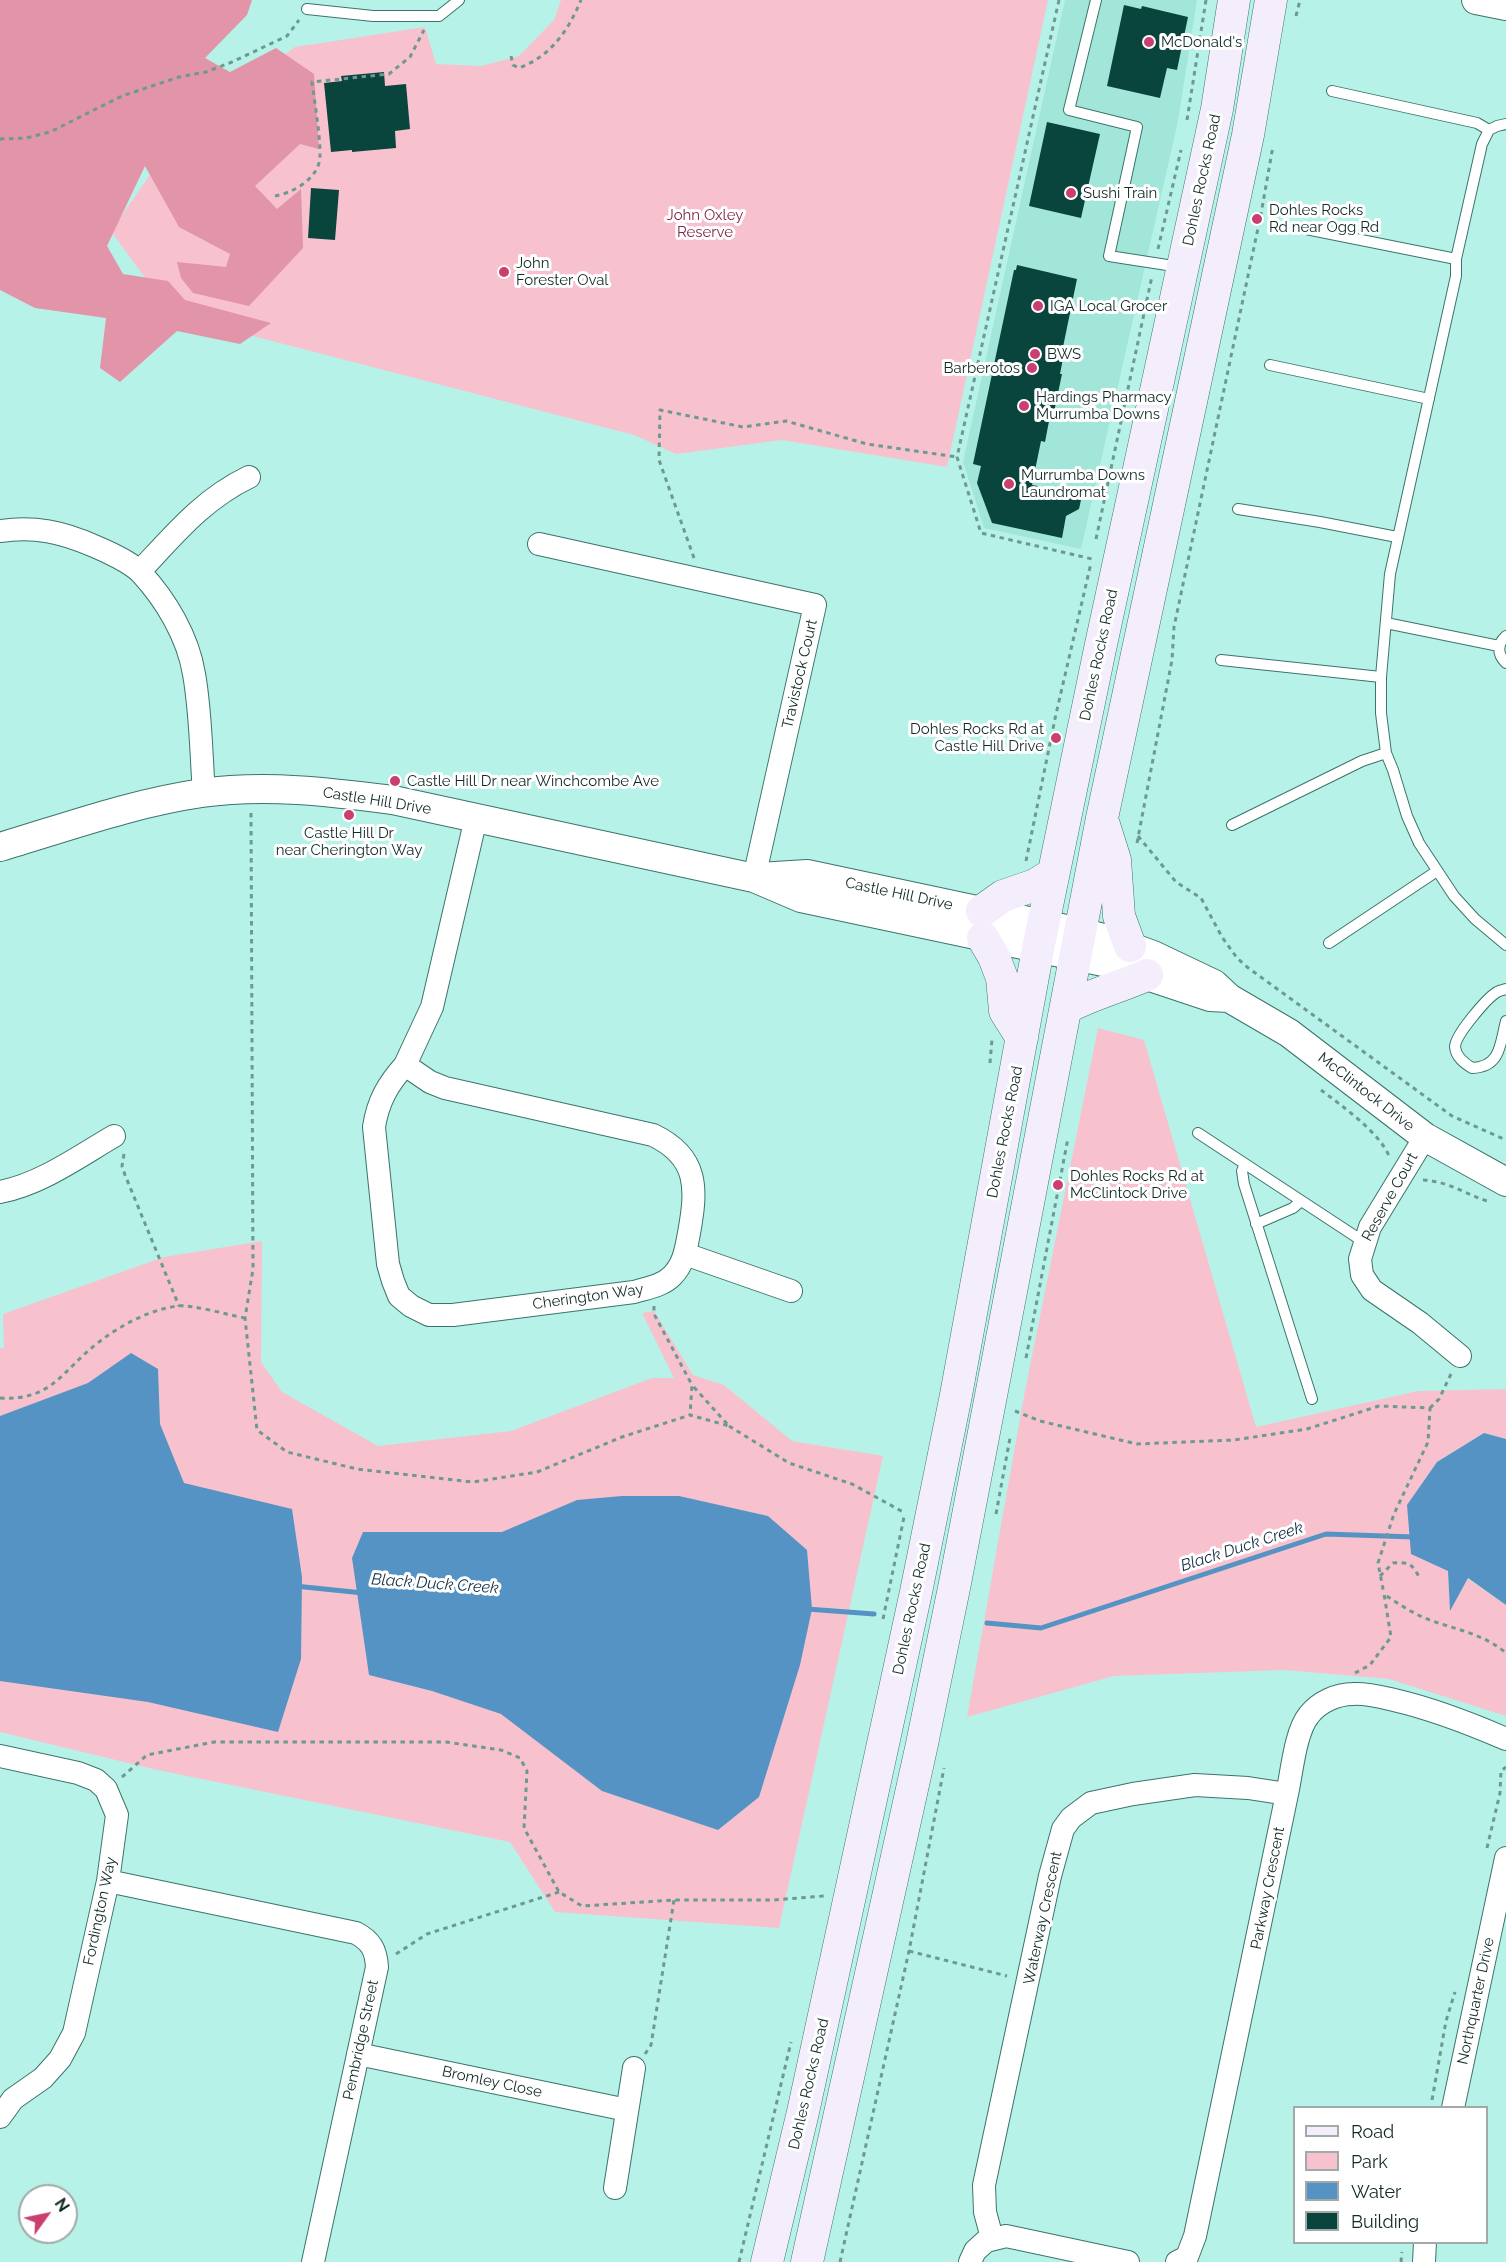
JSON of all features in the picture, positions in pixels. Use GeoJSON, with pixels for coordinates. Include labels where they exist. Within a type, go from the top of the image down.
{"type":"FeatureCollection","features":[{"type":"Feature","properties":{"kind":"main road","name":"Dohles Rocks Road"},"geometry":{"type":"LineString","coordinates":[[807,2262],[922,1744],[958,1384],[1007,1034],[1040,936],[1169,266],[1217,109],[1234,0]]}},
{"type":"Feature","properties":{"kind":"main road","name":"Dohles Rocks Road"},"geometry":{"type":"LineString","coordinates":[[767,2262],[854,1881],[937,1580],[1066,1008],[1102,818],[1248,135],[1271,0]]}},
{"type":"Feature","properties":{"kind":"main road"},"geometry":{"type":"LineString","coordinates":[[1102,818],[1115,860],[1119,916],[1130,946]]}},
{"type":"Feature","properties":{"kind":"main road"},"geometry":{"type":"LineString","coordinates":[[1007,1034],[1002,978],[982,924],[1003,896],[1035,885],[1053,874]]}},
{"type":"Feature","properties":{"kind":"main road"},"geometry":{"type":"LineString","coordinates":[[1066,1008],[1091,995],[1120,987],[1147,975]]}},
{"type":"Feature","properties":{"kind":"street"},"geometry":{"type":"LineString","coordinates":[[1476,0],[1506,6]]}},
{"type":"Feature","properties":{"kind":"street"},"geometry":{"type":"LineString","coordinates":[[140,571],[198,509],[229,487],[249,477]]}},
{"type":"Feature","properties":{"kind":"street"},"geometry":{"type":"LineString","coordinates":[[0,531],[23,528],[66,534],[101,549],[140,571],[171,613],[186,644],[194,673],[204,793]]}},
{"type":"Feature","properties":{"kind":"street","name":"Travistock Court"},"geometry":{"type":"LineString","coordinates":[[539,544],[702,582],[815,605],[754,878]]}},
{"type":"Feature","properties":{"kind":"street","name":"Castle Hill Drive"},"geometry":{"type":"LineString","coordinates":[[0,847],[149,803],[204,793],[251,790],[336,793],[393,801],[754,878],[801,898],[982,924],[1040,936]]}},
{"type":"Feature","properties":{"kind":"street","name":"Cherington Way"},"geometry":{"type":"LineString","coordinates":[[405,1065],[430,1082],[445,1088],[652,1135],[665,1140],[682,1158],[689,1170],[694,1187],[694,1207],[686,1254],[680,1267],[670,1278],[655,1287],[634,1292],[453,1315],[429,1315],[411,1306],[399,1296],[388,1264],[374,1127],[377,1108],[384,1091],[405,1065],[432,1007],[476,818]]}},
{"type":"Feature","properties":{"kind":"street","name":"McClintock Drive"},"geometry":{"type":"LineString","coordinates":[[1040,936],[1078,944],[1130,946],[1172,963],[1214,984],[1229,998],[1289,1033],[1501,1192]]}},
{"type":"Feature","properties":{"kind":"street","name":"McClintock Drive"},"geometry":{"type":"LineString","coordinates":[[1078,944],[1108,963],[1210,997],[1229,998]]}},
{"type":"Feature","properties":{"kind":"street"},"geometry":{"type":"LineString","coordinates":[[0,1192],[13,1189],[50,1173],[114,1136]]}},
{"type":"Feature","properties":{"kind":"street","name":"Reserve Court"},"geometry":{"type":"LineString","coordinates":[[1425,1137],[1387,1198],[1364,1242],[1360,1259],[1362,1275],[1372,1290],[1420,1323],[1460,1356]]}},
{"type":"Feature","properties":{"kind":"street"},"geometry":{"type":"LineString","coordinates":[[686,1254],[791,1291]]}},
{"type":"Feature","properties":{"kind":"street","name":"Parkway Crescent"},"geometry":{"type":"LineString","coordinates":[[1186,2260],[1199,2222],[1287,1794],[1302,1728],[1308,1715],[1327,1700],[1353,1694],[1440,1712],[1506,1739]]}},
{"type":"Feature","properties":{"kind":"street"},"geometry":{"type":"LineString","coordinates":[[0,1756],[78,1773],[96,1780],[106,1789]]}},
{"type":"Feature","properties":{"kind":"street","name":"Waterway Crescent"},"geometry":{"type":"LineString","coordinates":[[992,2238],[985,2212],[984,2185],[1050,1876],[1063,1829],[1071,1818],[1091,1803],[1133,1794],[1195,1785],[1248,1788],[1287,1794]]}},
{"type":"Feature","properties":{"kind":"street","name":"Fordington Way"},"geometry":{"type":"LineString","coordinates":[[0,2117],[13,2099],[43,2078],[60,2059],[74,2033],[108,1881],[117,1815],[106,1789]]}},
{"type":"Feature","properties":{"kind":"street","name":"Northquarter Drive"},"geometry":{"type":"LineString","coordinates":[[1453,2106],[1506,1858]]}},
{"type":"Feature","properties":{"kind":"street","name":"Pembridge Street"},"geometry":{"type":"LineString","coordinates":[[108,1881],[356,1933],[373,1947],[377,1967],[313,2262]]}},
{"type":"Feature","properties":{"kind":"street","name":"Bromley Close"},"geometry":{"type":"LineString","coordinates":[[358,2054],[627,2110]]}},
{"type":"Feature","properties":{"kind":"street"},"geometry":{"type":"LineString","coordinates":[[615,2188],[634,2068]]}},
{"type":"Feature","properties":{"kind":"street"},"geometry":{"type":"LineString","coordinates":[[970,2262],[975,2251],[992,2238],[1015,2237],[1128,2262]]}},
{"type":"Feature","properties":{"kind":"street"},"geometry":{"type":"LineString","coordinates":[[1424,2262],[1425,2244]]}},
{"type":"Feature","properties":{"kind":"lane"},"geometry":{"type":"LineString","coordinates":[[308,9],[373,16],[440,16],[459,0]]}},
{"type":"Feature","properties":{"kind":"lane"},"geometry":{"type":"LineString","coordinates":[[1096,0],[1069,110],[1137,127],[1108,256],[1169,266]]}},
{"type":"Feature","properties":{"kind":"lane"},"geometry":{"type":"LineString","coordinates":[[1332,92],[1477,123],[1490,130]]}},
{"type":"Feature","properties":{"kind":"lane"},"geometry":{"type":"LineString","coordinates":[[1506,124],[1490,130],[1482,144],[1456,259],[1456,276],[1390,574],[1381,677],[1381,713],[1386,753],[1407,816],[1419,843],[1454,896],[1475,919],[1506,945]]}},
{"type":"Feature","properties":{"kind":"lane"},"geometry":{"type":"LineString","coordinates":[[1301,228],[1456,259]]}},
{"type":"Feature","properties":{"kind":"lane"},"geometry":{"type":"LineString","coordinates":[[1270,365],[1429,399]]}},
{"type":"Feature","properties":{"kind":"lane"},"geometry":{"type":"LineString","coordinates":[[1238,509],[1397,537]]}},
{"type":"Feature","properties":{"kind":"lane"},"geometry":{"type":"LineString","coordinates":[[1386,623],[1499,646]]}},
{"type":"Feature","properties":{"kind":"lane"},"geometry":{"type":"LineString","coordinates":[[1506,636],[1499,646],[1500,656],[1506,663]]}},
{"type":"Feature","properties":{"kind":"lane"},"geometry":{"type":"LineString","coordinates":[[1221,660],[1381,677]]}},
{"type":"Feature","properties":{"kind":"lane"},"geometry":{"type":"LineString","coordinates":[[1232,825],[1362,760],[1386,753]]}},
{"type":"Feature","properties":{"kind":"lane"},"geometry":{"type":"LineString","coordinates":[[1329,943],[1437,871]]}},
{"type":"Feature","properties":{"kind":"lane"},"geometry":{"type":"LineString","coordinates":[[1506,989],[1496,992],[1461,1030],[1455,1047],[1458,1056],[1472,1068],[1483,1068],[1491,1063],[1498,1054],[1506,1021]]}},
{"type":"Feature","properties":{"kind":"lane"},"geometry":{"type":"LineString","coordinates":[[1198,1133],[1364,1242]]}},
{"type":"Feature","properties":{"kind":"lane"},"geometry":{"type":"LineString","coordinates":[[1245,1164],[1242,1176],[1312,1399]]}},
{"type":"Feature","properties":{"kind":"lane"},"geometry":{"type":"LineString","coordinates":[[1256,1224],[1293,1208],[1301,1201]]}},
{"type":"Feature","properties":{"kind":"path"},"geometry":{"type":"LineString","coordinates":[[510,56],[513,65],[519,68],[545,55],[559,40],[581,0]]}},
{"type":"Feature","properties":{"kind":"path"},"geometry":{"type":"LineString","coordinates":[[1023,868],[1092,559],[981,533],[957,457],[1059,0]]}},
{"type":"Feature","properties":{"kind":"path"},"geometry":{"type":"LineString","coordinates":[[1187,124],[1206,0]]}},
{"type":"Feature","properties":{"kind":"path"},"geometry":{"type":"LineString","coordinates":[[1294,26],[1300,0]]}},
{"type":"Feature","properties":{"kind":"path"},"geometry":{"type":"LineString","coordinates":[[0,139],[26,138],[50,132],[122,96],[179,77],[207,72],[232,62],[287,36],[308,9]]}},
{"type":"Feature","properties":{"kind":"path"},"geometry":{"type":"LineString","coordinates":[[275,196],[288,194],[307,181],[320,161],[312,82],[389,74],[410,57],[423,34],[429,16]]}},
{"type":"Feature","properties":{"kind":"path"},"geometry":{"type":"LineString","coordinates":[[1094,548],[1169,266],[1174,171],[1183,144]]}},
{"type":"Feature","properties":{"kind":"path"},"geometry":{"type":"LineString","coordinates":[[1135,851],[1172,660],[1174,627],[1274,144]]}},
{"type":"Feature","properties":{"kind":"path"},"geometry":{"type":"LineString","coordinates":[[702,582],[659,460],[660,410],[743,427],[786,421],[867,444],[957,457]]}},
{"type":"Feature","properties":{"kind":"path"},"geometry":{"type":"LineString","coordinates":[[251,790],[253,1269],[245,1318],[257,1430],[287,1452],[357,1469],[473,1482],[537,1472],[622,1437],[690,1415],[729,1426],[789,1463],[852,1484],[905,1513]]}},
{"type":"Feature","properties":{"kind":"path"},"geometry":{"type":"LineString","coordinates":[[1138,836],[1176,882],[1201,898],[1222,936],[1247,968],[1452,1116],[1506,1140]]}},
{"type":"Feature","properties":{"kind":"path"},"geometry":{"type":"LineString","coordinates":[[989,1066],[1007,1034]]}},
{"type":"Feature","properties":{"kind":"path"},"geometry":{"type":"LineString","coordinates":[[1316,1086],[1375,1135],[1385,1146],[1389,1157],[1407,1166],[1423,1180],[1449,1184],[1476,1198],[1501,1192]]}},
{"type":"Feature","properties":{"kind":"path"},"geometry":{"type":"LineString","coordinates":[[114,1136],[124,1153],[122,1166],[124,1175],[179,1306]]}},
{"type":"Feature","properties":{"kind":"path"},"geometry":{"type":"LineString","coordinates":[[655,1287],[654,1314],[692,1385],[729,1426]]}},
{"type":"Feature","properties":{"kind":"path"},"geometry":{"type":"LineString","coordinates":[[0,1398],[20,1399],[49,1388],[99,1342],[139,1317],[179,1306],[245,1318]]}},
{"type":"Feature","properties":{"kind":"path"},"geometry":{"type":"LineString","coordinates":[[1350,1675],[1370,1665],[1391,1637],[1378,1563],[1394,1514],[1428,1442],[1430,1408],[1439,1399],[1460,1356]]}},
{"type":"Feature","properties":{"kind":"path"},"geometry":{"type":"LineString","coordinates":[[690,1415],[692,1385]]}},
{"type":"Feature","properties":{"kind":"path"},"geometry":{"type":"LineString","coordinates":[[1015,1411],[1040,1421],[1137,1444],[1234,1440],[1307,1430],[1379,1406],[1430,1408]]}},
{"type":"Feature","properties":{"kind":"path"},"geometry":{"type":"LineString","coordinates":[[881,1626],[908,1504]]}},
{"type":"Feature","properties":{"kind":"path"},"geometry":{"type":"LineString","coordinates":[[1380,1576],[1393,1563],[1408,1562],[1414,1566],[1419,1577]]}},
{"type":"Feature","properties":{"kind":"path"},"geometry":{"type":"LineString","coordinates":[[1384,1594],[1417,1615],[1462,1628],[1497,1645],[1506,1653]]}},
{"type":"Feature","properties":{"kind":"path"},"geometry":{"type":"LineString","coordinates":[[106,1789],[147,1755],[214,1742],[446,1742],[501,1750],[520,1758],[526,1772],[524,1828],[559,1892],[582,1906],[674,1900],[773,1900],[824,1896],[821,1907]]}},
{"type":"Feature","properties":{"kind":"path"},"geometry":{"type":"LineString","coordinates":[[377,1967],[427,1934],[559,1892]]}},
{"type":"Feature","properties":{"kind":"path"},"geometry":{"type":"LineString","coordinates":[[634,2068],[651,2045],[674,1900]]}},
{"type":"Feature","properties":{"kind":"path"},"geometry":{"type":"LineString","coordinates":[[909,1951],[1029,1981]]}},
{"type":"Feature","properties":{"kind":"path"},"geometry":{"type":"LineString","coordinates":[[739,2262],[793,2032]]}},
{"type":"Feature","properties":{"kind":"shaded area"},"geometry":{"type":"Polygon","coordinates":[[[0,0],[252,0],[247,15],[205,58],[230,72],[276,48],[314,74],[319,149],[300,144],[255,186],[277,209],[301,189],[303,248],[249,306],[193,293],[181,278],[177,262],[226,267],[230,254],[179,227],[145,166],[107,246],[123,274],[168,281],[185,300],[271,323],[240,344],[177,331],[120,382],[100,368],[106,318],[35,308],[0,290],[0,0]]]}},
{"type":"Feature","properties":{"kind":"shaded area"},"geometry":{"type":"Polygon","coordinates":[[[1065,0],[1197,0],[1178,121],[1081,549],[984,528],[963,462],[1065,0]]]}},
{"type":"Feature","properties":{"kind":"green space","name":"John Oxley Reserve"},"geometry":{"type":"Polygon","coordinates":[[[561,0],[1048,0],[947,467],[782,440],[676,454],[634,435],[172,315],[111,231],[183,127],[295,47],[425,27],[436,64],[481,66],[519,56],[554,20],[561,0]]]}},
{"type":"Feature","properties":{"kind":"green space"},"geometry":{"type":"Polygon","coordinates":[[[1098,1028],[1144,1040],[1256,1427],[1418,1391],[1506,1389],[1506,1439],[1484,1433],[1437,1462],[1407,1506],[1448,1571],[1450,1609],[1467,1578],[1506,1605],[1506,1716],[1389,1679],[1284,1670],[1114,1676],[967,1717],[1024,1396],[1098,1028]]]}},
{"type":"Feature","properties":{"kind":"green space"},"geometry":{"type":"Polygon","coordinates":[[[262,1241],[261,1362],[282,1392],[378,1446],[511,1431],[652,1378],[674,1378],[642,1313],[654,1311],[693,1375],[724,1385],[792,1441],[883,1456],[779,1928],[555,1912],[510,1842],[153,1769],[0,1732],[0,1348],[4,1348],[3,1314],[164,1257],[262,1241]]]}},
{"type":"Feature","properties":{"kind":"water"},"geometry":{"type":"Polygon","coordinates":[[[131,1353],[158,1369],[160,1424],[184,1483],[292,1509],[302,1577],[301,1659],[278,1732],[148,1702],[0,1681],[0,1416],[88,1383],[131,1353]]]}},
{"type":"Feature","properties":{"kind":"water"},"geometry":{"type":"Polygon","coordinates":[[[1484,1433],[1506,1439],[1506,1605],[1468,1578],[1450,1611],[1448,1571],[1411,1554],[1407,1505],[1437,1462],[1484,1433]]]}},
{"type":"Feature","properties":{"kind":"water"},"geometry":{"type":"Polygon","coordinates":[[[622,1496],[679,1496],[768,1516],[807,1550],[812,1609],[800,1665],[759,1797],[718,1830],[602,1791],[501,1714],[432,1691],[369,1675],[352,1558],[363,1532],[502,1532],[577,1500],[622,1496]]]}},
{"type":"Feature","properties":{"kind":"building","name":"McDonald's"},"geometry":{"type":"Polygon","coordinates":[[[1124,5],[1141,9],[1142,6],[1188,17],[1177,70],[1167,68],[1160,98],[1107,86],[1124,5]]]}},
{"type":"Feature","properties":{"kind":"building"},"geometry":{"type":"Polygon","coordinates":[[[384,72],[385,86],[406,84],[410,129],[395,131],[396,148],[331,152],[324,83],[342,81],[341,76],[384,72]]]}},
{"type":"Feature","properties":{"kind":"building"},"geometry":{"type":"Polygon","coordinates":[[[1047,122],[1100,134],[1081,218],[1029,206],[1047,122]]]}},
{"type":"Feature","properties":{"kind":"building"},"geometry":{"type":"Polygon","coordinates":[[[311,188],[339,190],[335,240],[308,238],[311,188]]]}},
{"type":"Feature","properties":{"kind":"building"},"geometry":{"type":"Polygon","coordinates":[[[1017,265],[1077,279],[1063,347],[1065,348],[1060,374],[1062,374],[1053,417],[1050,416],[1045,442],[1041,441],[1032,485],[1076,493],[1081,500],[1079,509],[1066,516],[1062,538],[992,523],[977,483],[981,466],[973,464],[1014,270],[1017,265]]]}},
{"type":"Feature","properties":{"kind":"waterway","name":"Black Duck Creek"},"geometry":{"type":"LineString","coordinates":[[987,1623],[1041,1628],[1326,1534],[1414,1537]]}},
{"type":"Feature","properties":{"kind":"waterway","name":"Black Duck Creek"},"geometry":{"type":"LineString","coordinates":[[295,1586],[363,1593]]}},
{"type":"Feature","properties":{"kind":"waterway","name":"Black Duck Creek"},"geometry":{"type":"LineString","coordinates":[[807,1609],[874,1614]]}},
{"type":"Feature","properties":{"kind":"place","name":"McDonald's"},"geometry":{"type":"Point","coordinates":[1149,42]}},
{"type":"Feature","properties":{"kind":"place","name":"Sushi Train"},"geometry":{"type":"Point","coordinates":[1071,193]}},
{"type":"Feature","properties":{"kind":"place","name":"Dohles Rocks Rd near Ogg Rd"},"geometry":{"type":"Point","coordinates":[1257,219]}},
{"type":"Feature","properties":{"kind":"place","name":"John Forester Oval"},"geometry":{"type":"Point","coordinates":[504,272]}},
{"type":"Feature","properties":{"kind":"place","name":"IGA Local Grocer"},"geometry":{"type":"Point","coordinates":[1038,306]}},
{"type":"Feature","properties":{"kind":"place","name":"BWS"},"geometry":{"type":"Point","coordinates":[1035,354]}},
{"type":"Feature","properties":{"kind":"place","name":"Barberotos"},"geometry":{"type":"Point","coordinates":[1032,368]}},
{"type":"Feature","properties":{"kind":"place","name":"Hardings Pharmacy Murrumba Downs"},"geometry":{"type":"Point","coordinates":[1024,406]}},
{"type":"Feature","properties":{"kind":"place","name":"Murrumba Downs Laundromat"},"geometry":{"type":"Point","coordinates":[1009,484]}},
{"type":"Feature","properties":{"kind":"place","name":"Dohles Rocks Rd at Castle Hill Drive"},"geometry":{"type":"Point","coordinates":[1056,738]}},
{"type":"Feature","properties":{"kind":"place","name":"Castle Hill Dr near Winchcombe Ave"},"geometry":{"type":"Point","coordinates":[395,781]}},
{"type":"Feature","properties":{"kind":"place","name":"Castle Hill Dr near Cherington Way"},"geometry":{"type":"Point","coordinates":[349,815]}},
{"type":"Feature","properties":{"kind":"place","name":"Dohles Rocks Rd at McClintock Drive"},"geometry":{"type":"Point","coordinates":[1058,1185]}}]}
